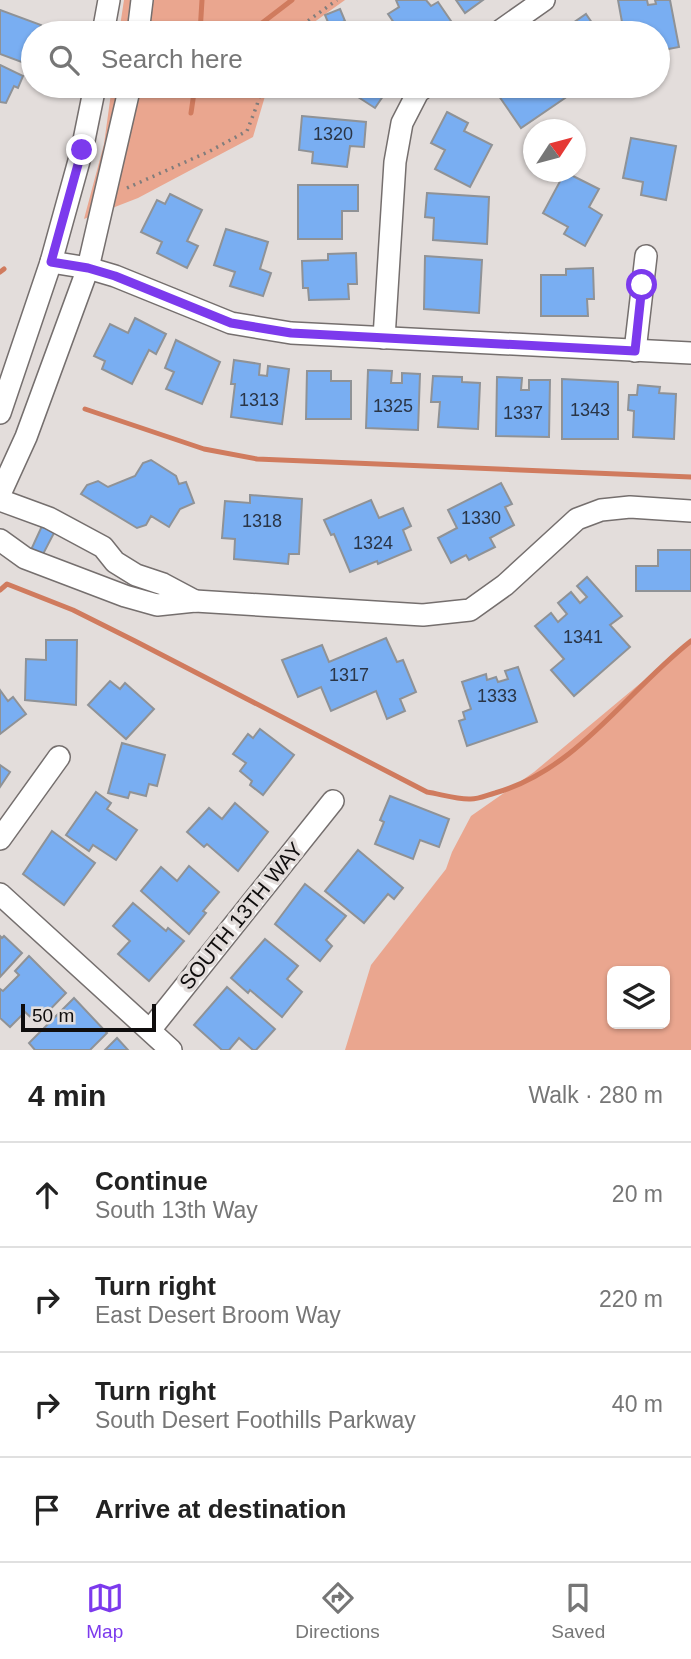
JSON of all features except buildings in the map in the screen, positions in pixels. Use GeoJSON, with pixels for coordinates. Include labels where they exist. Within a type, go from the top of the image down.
{"type":"FeatureCollection","features":[{"type":"Feature","properties":{"kind":"street"},"geometry":{"type":"LineString","coordinates":[[105,21],[109,0]]}},
{"type":"Feature","properties":{"kind":"street"},"geometry":{"type":"LineString","coordinates":[[139,21],[142,0]]}},
{"type":"Feature","properties":{"kind":"street"},"geometry":{"type":"LineString","coordinates":[[514,21],[544,0]]}},
{"type":"Feature","properties":{"kind":"street"},"geometry":{"type":"LineString","coordinates":[[0,413],[51,262],[82,150],[93,98]]}},
{"type":"Feature","properties":{"kind":"street"},"geometry":{"type":"LineString","coordinates":[[0,494],[26,438],[88,268],[127,98]]}},
{"type":"Feature","properties":{"kind":"street"},"geometry":{"type":"LineString","coordinates":[[384,338],[395,162],[402,123],[417,98]]}},
{"type":"Feature","properties":{"kind":"street"},"geometry":{"type":"LineString","coordinates":[[635,351],[646,256]]}},
{"type":"Feature","properties":{"kind":"street"},"geometry":{"type":"LineString","coordinates":[[51,262],[115,276],[231,323],[291,333],[691,353]]}},
{"type":"Feature","properties":{"kind":"street"},"geometry":{"type":"LineString","coordinates":[[0,500],[48,517],[103,547],[115,562],[136,575],[163,584],[195,601]]}},
{"type":"Feature","properties":{"kind":"street"},"geometry":{"type":"LineString","coordinates":[[0,540],[25,558],[125,596],[157,605],[195,601],[473,618],[576,519],[601,510],[630,507],[691,511]]}},
{"type":"Feature","properties":{"kind":"street"},"geometry":{"type":"LineString","coordinates":[[0,839],[60,757]]}},
{"type":"Feature","properties":{"kind":"street","name":"SOUTH 13TH WAY"},"geometry":{"type":"LineString","coordinates":[[150,1030],[332,801]]}},
{"type":"Feature","properties":{"kind":"street"},"geometry":{"type":"LineString","coordinates":[[0,894],[171,1050]]}},
{"type":"Feature","properties":{"kind":"path"},"geometry":{"type":"LineString","coordinates":[[308,21],[337,0]]}},
{"type":"Feature","properties":{"kind":"path"},"geometry":{"type":"LineString","coordinates":[[122,191],[247,131],[259,98]]}},
{"type":"Feature","properties":{"kind":"shaded area"},"geometry":{"type":"Polygon","coordinates":[[[124,0],[345,0],[316,21],[121,21],[124,0]]]}},
{"type":"Feature","properties":{"kind":"shaded area"},"geometry":{"type":"Polygon","coordinates":[[[110,98],[264,98],[253,137],[138,198],[84,219],[104,144],[110,98]]]}},
{"type":"Feature","properties":{"kind":"shaded area"},"geometry":{"type":"Polygon","coordinates":[[[691,641],[691,1050],[345,1050],[371,965],[446,869],[471,816],[534,772],[691,641]]]}},
{"type":"Feature","properties":{"kind":"waterway"},"geometry":{"type":"LineString","coordinates":[[201,21],[202,0]]}},
{"type":"Feature","properties":{"kind":"waterway"},"geometry":{"type":"LineString","coordinates":[[265,21],[292,0]]}},
{"type":"Feature","properties":{"kind":"waterway"},"geometry":{"type":"LineString","coordinates":[[191,113],[193,98]]}},
{"type":"Feature","properties":{"kind":"waterway"},"geometry":{"type":"LineString","coordinates":[[0,272],[4,269]]}},
{"type":"Feature","properties":{"kind":"waterway"},"geometry":{"type":"LineString","coordinates":[[85,409],[204,449],[257,459],[691,477]]}},
{"type":"Feature","properties":{"kind":"waterway"},"geometry":{"type":"LineString","coordinates":[[0,590],[7,584],[73,610],[427,792],[464,799],[495,793],[524,782],[551,767],[599,728],[691,641]]}},
{"type":"Feature","properties":{"kind":"route"},"geometry":{"type":"LineString","coordinates":[[82,150],[51,262],[115,276],[231,323],[291,333],[635,351],[642,285]]}}]}
